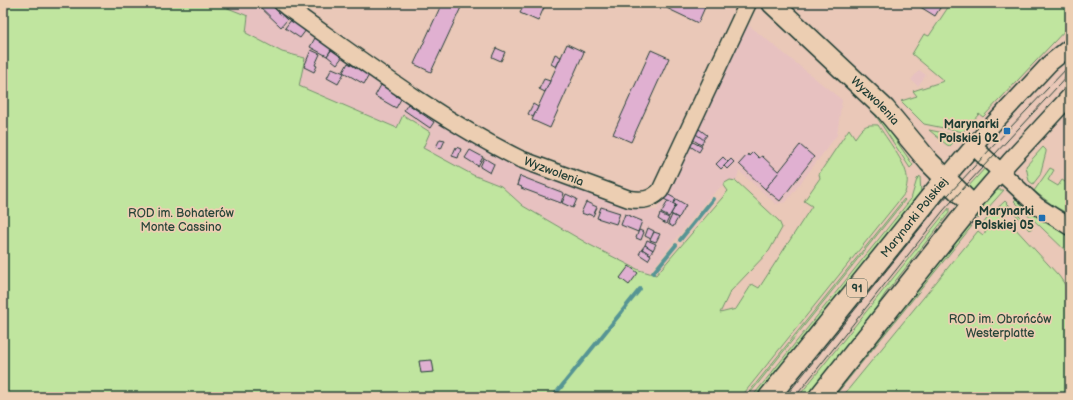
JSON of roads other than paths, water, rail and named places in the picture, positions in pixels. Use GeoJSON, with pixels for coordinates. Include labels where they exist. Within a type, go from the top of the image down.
{"type":"FeatureCollection","features":[{"type":"Feature","properties":{"kind":"main road","name":"Wyzwolenia"},"geometry":{"type":"LineString","coordinates":[[772,3],[885,109],[945,178],[972,205]]}},
{"type":"Feature","properties":{"kind":"main road","name":"Marynarki Polskiej"},"geometry":{"type":"LineString","coordinates":[[769,397],[945,178]]}},
{"type":"Feature","properties":{"kind":"main road"},"geometry":{"type":"LineString","coordinates":[[819,397],[972,205]]}},
{"type":"Feature","properties":{"kind":"street","name":"Wyzwolenia"},"geometry":{"type":"LineString","coordinates":[[282,3],[441,114],[502,150],[520,159],[622,196],[640,200],[647,200],[660,191],[748,3]]}},
{"type":"Feature","properties":{"kind":"street","name":"Marynarki Polskiej"},"geometry":{"type":"LineString","coordinates":[[945,178],[1050,63],[1070,47]]}},
{"type":"Feature","properties":{"kind":"street"},"geometry":{"type":"LineString","coordinates":[[972,205],[1000,172],[1070,96]]}},
{"type":"Feature","properties":{"kind":"street"},"geometry":{"type":"LineString","coordinates":[[973,146],[1037,206],[1070,227]]}},
{"type":"Feature","properties":{"kind":"waterway"},"geometry":{"type":"LineString","coordinates":[[680,240],[713,199]]}},
{"type":"Feature","properties":{"kind":"waterway"},"geometry":{"type":"LineString","coordinates":[[653,273],[676,245]]}},
{"type":"Feature","properties":{"kind":"waterway"},"geometry":{"type":"LineString","coordinates":[[553,397],[640,289]]}},
{"type":"Feature","properties":{"kind":"tram line"},"geometry":{"type":"LineString","coordinates":[[785,397],[938,206],[1070,65]]}},
{"type":"Feature","properties":{"kind":"tram line"},"geometry":{"type":"LineString","coordinates":[[795,397],[943,211],[1070,73]]}},
{"type":"Feature","properties":{"kind":"place","name":"Marynarki Polskiej 02"},"geometry":{"type":"Point","coordinates":[1007,131]}},
{"type":"Feature","properties":{"kind":"place","name":"Marynarki Polskiej 05"},"geometry":{"type":"Point","coordinates":[1042,218]}},
{"type":"Feature","properties":{"kind":"park label","name":"ROD im. Bohaterów Monte Cassino"},"geometry":{"type":"Point","coordinates":[181,220]}},
{"type":"Feature","properties":{"kind":"park label","name":"ROD im. Obrońców Westerplatte"},"geometry":{"type":"Point","coordinates":[1000,326]}}]}
